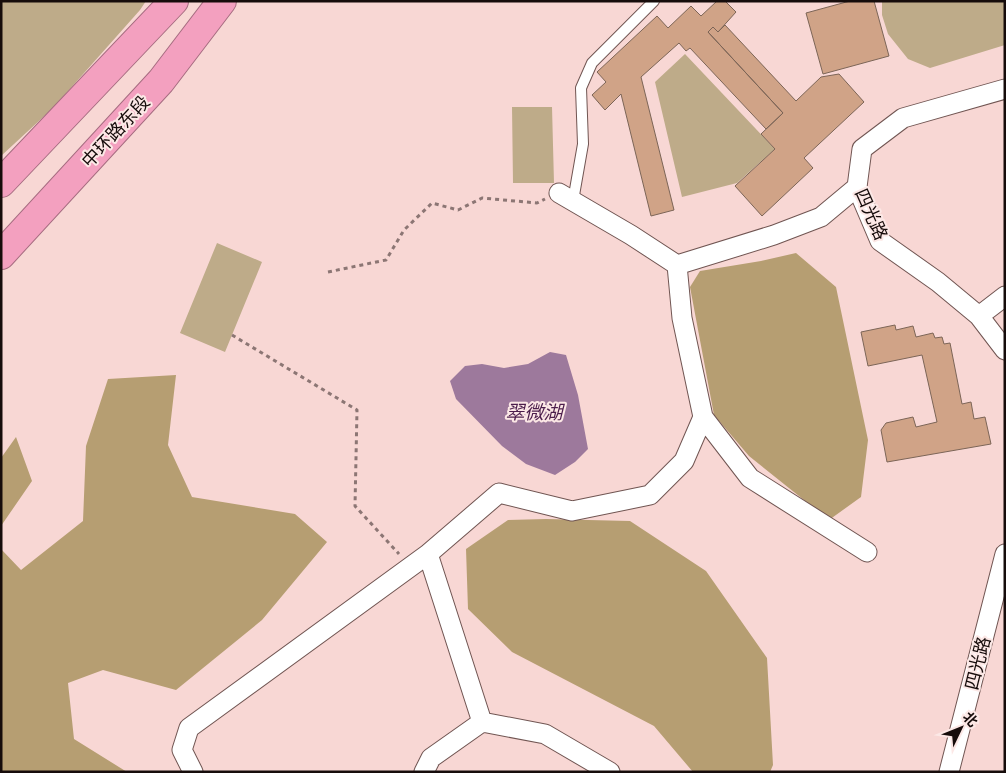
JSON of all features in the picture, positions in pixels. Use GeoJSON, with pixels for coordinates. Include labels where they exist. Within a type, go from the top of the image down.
{"type":"FeatureCollection","features":[{"type":"Feature","properties":{"kind":"highway"},"geometry":{"type":"LineString","coordinates":[[1,183],[174,1]]}},
{"type":"Feature","properties":{"kind":"highway","name":"中环路东段"},"geometry":{"type":"LineString","coordinates":[[1,255],[161,81],[222,1]]}},
{"type":"Feature","properties":{"kind":"street","name":"四光路"},"geometry":{"type":"LineString","coordinates":[[1005,89],[903,118],[862,149],[857,187],[880,241],[938,282],[979,316],[1005,350]]}},
{"type":"Feature","properties":{"kind":"street"},"geometry":{"type":"LineString","coordinates":[[677,265],[774,235],[821,217],[857,187]]}},
{"type":"Feature","properties":{"kind":"street"},"geometry":{"type":"LineString","coordinates":[[566,197],[631,235],[677,265]]}},
{"type":"Feature","properties":{"kind":"street"},"geometry":{"type":"LineString","coordinates":[[677,265],[682,318],[703,417],[750,478],[867,552]]}},
{"type":"Feature","properties":{"kind":"street"},"geometry":{"type":"LineString","coordinates":[[979,316],[1005,296]]}},
{"type":"Feature","properties":{"kind":"street"},"geometry":{"type":"LineString","coordinates":[[193,772],[182,750],[189,728],[428,554],[499,493],[572,511],[650,495],[684,461],[703,417]]}},
{"type":"Feature","properties":{"kind":"street"},"geometry":{"type":"LineString","coordinates":[[428,554],[482,722]]}},
{"type":"Feature","properties":{"kind":"street","name":"四光路"},"geometry":{"type":"LineString","coordinates":[[949,772],[1005,554]]}},
{"type":"Feature","properties":{"kind":"street"},"geometry":{"type":"LineString","coordinates":[[424,772],[431,758],[482,722],[544,734],[610,772]]}},
{"type":"Feature","properties":{"kind":"lane"},"geometry":{"type":"LineString","coordinates":[[566,197],[583,144],[581,88],[592,63],[654,1]]}},
{"type":"Feature","properties":{"kind":"path"},"geometry":{"type":"LineString","coordinates":[[328,272],[386,260],[404,230],[432,203],[458,210],[482,198],[537,203],[566,197]]}},
{"type":"Feature","properties":{"kind":"path"},"geometry":{"type":"LineString","coordinates":[[232,335],[357,410],[355,506],[411,566]]}},
{"type":"Feature","properties":{"kind":"shaded area"},"geometry":{"type":"Polygon","coordinates":[[[1,1],[146,1],[53,108],[1,156],[1,1]]]}},
{"type":"Feature","properties":{"kind":"shaded area"},"geometry":{"type":"Polygon","coordinates":[[[882,1],[1005,1],[1005,45],[930,68],[908,59],[888,34],[882,15],[882,1]]]}},
{"type":"Feature","properties":{"kind":"shaded area"},"geometry":{"type":"Polygon","coordinates":[[[685,54],[775,149],[737,183],[682,197],[655,82],[685,54]]]}},
{"type":"Feature","properties":{"kind":"shaded area"},"geometry":{"type":"Polygon","coordinates":[[[512,107],[552,107],[554,183],[513,183],[512,107]]]}},
{"type":"Feature","properties":{"kind":"shaded area"},"geometry":{"type":"Polygon","coordinates":[[[217,243],[262,262],[225,352],[180,333],[217,243]]]}},
{"type":"Feature","properties":{"kind":"shaded area"},"geometry":{"type":"Polygon","coordinates":[[[796,253],[836,287],[868,440],[861,497],[829,520],[749,456],[714,415],[690,287],[700,271],[796,253]]]}},
{"type":"Feature","properties":{"kind":"shaded area"},"geometry":{"type":"Polygon","coordinates":[[[176,375],[168,445],[192,497],[295,514],[327,542],[262,620],[176,690],[103,670],[68,683],[74,739],[127,772],[1,772],[1,549],[21,570],[83,521],[86,446],[108,379],[176,375]]]}},
{"type":"Feature","properties":{"kind":"shaded area"},"geometry":{"type":"Polygon","coordinates":[[[16,437],[32,481],[1,526],[1,458],[16,437]]]}},
{"type":"Feature","properties":{"kind":"shaded area"},"geometry":{"type":"Polygon","coordinates":[[[508,520],[630,521],[706,571],[767,658],[773,765],[770,772],[693,772],[654,726],[512,652],[468,609],[466,549],[508,520]]]}},
{"type":"Feature","properties":{"kind":"water","name":"翠微湖"},"geometry":{"type":"Polygon","coordinates":[[[550,352],[566,355],[578,395],[588,449],[575,462],[555,475],[526,464],[502,446],[456,399],[450,381],[465,366],[482,364],[504,368],[528,364],[550,352]]]}},
{"type":"Feature","properties":{"kind":"building"},"geometry":{"type":"Polygon","coordinates":[[[717,1],[725,1],[736,12],[718,32],[713,27],[708,32],[783,113],[766,129],[690,48],[686,51],[679,43],[641,77],[674,210],[651,216],[621,94],[605,110],[592,95],[606,82],[597,72],[657,16],[668,28],[691,6],[701,16],[717,1]]]}},
{"type":"Feature","properties":{"kind":"building"},"geometry":{"type":"Polygon","coordinates":[[[850,1],[874,1],[889,56],[823,74],[806,13],[850,1]]]}},
{"type":"Feature","properties":{"kind":"building"},"geometry":{"type":"Polygon","coordinates":[[[725,25],[796,101],[821,77],[839,74],[864,102],[804,158],[813,168],[762,216],[735,186],[775,149],[761,134],[783,113],[708,32],[713,27],[718,32],[725,25]]]}},
{"type":"Feature","properties":{"kind":"building"},"geometry":{"type":"Polygon","coordinates":[[[895,325],[896,330],[913,326],[916,337],[933,333],[935,338],[942,337],[944,344],[950,343],[962,404],[971,402],[974,419],[985,417],[991,444],[887,462],[881,430],[886,423],[913,417],[916,427],[937,422],[922,355],[868,366],[861,332],[895,325]]]}}]}
